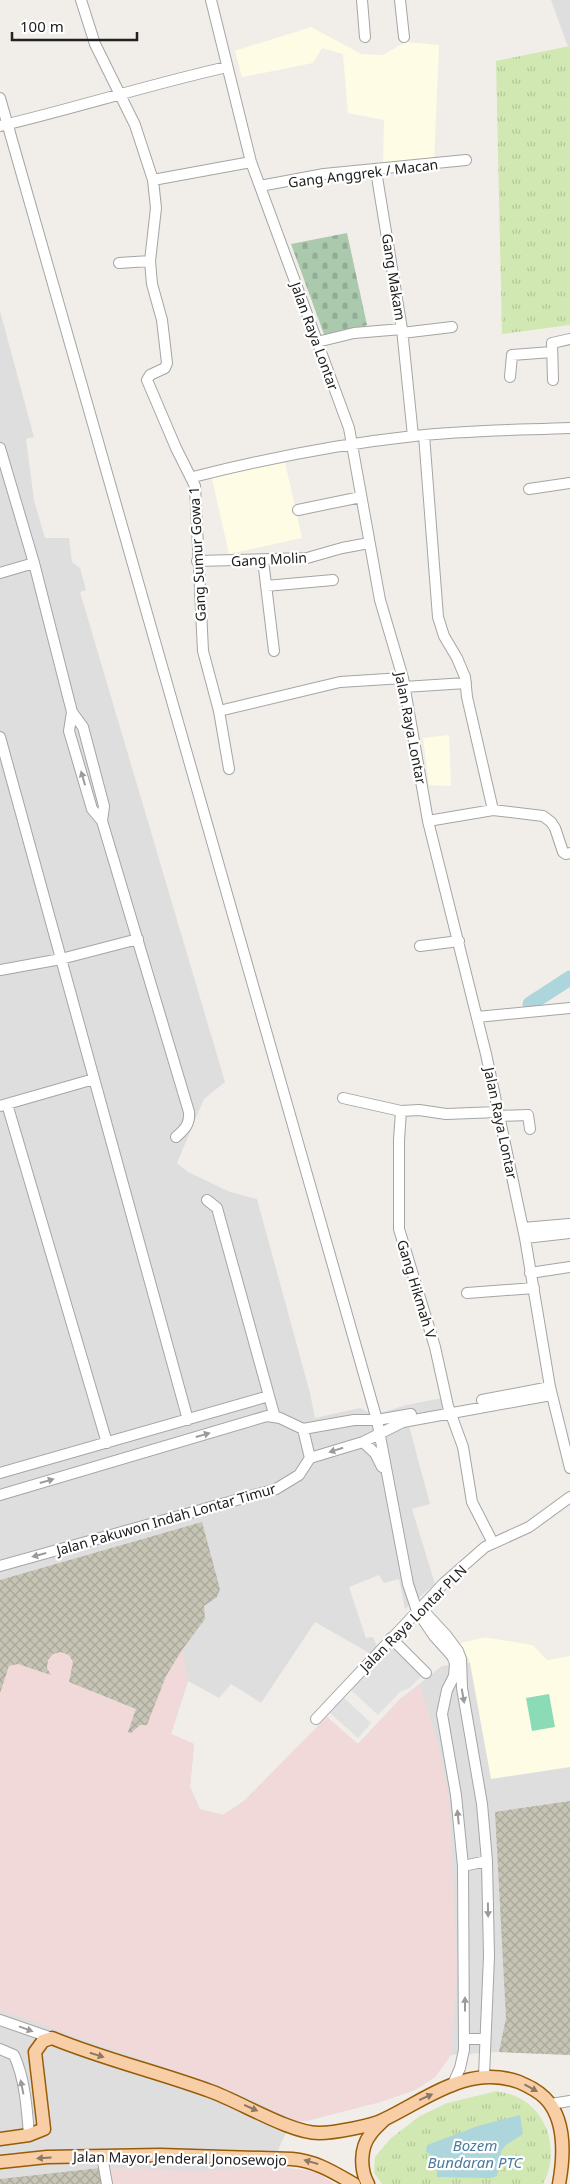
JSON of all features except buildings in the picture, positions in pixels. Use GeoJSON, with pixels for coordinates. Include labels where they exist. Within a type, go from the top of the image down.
{"type":"FeatureCollection","features":[{"type":"Feature","properties":{"kind":"main road"},"geometry":{"type":"LineString","coordinates":[[0,2139],[29,2135],[44,2129],[35,2052],[43,2041],[52,2038],[210,2091],[301,2130],[319,2133],[384,2120]]}},
{"type":"Feature","properties":{"kind":"main road"},"geometry":{"type":"LineString","coordinates":[[368,2184],[364,2177],[362,2155],[369,2135],[384,2120],[417,2101],[452,2086],[484,2076],[509,2079],[526,2085],[540,2093],[551,2104],[562,2138],[562,2169],[559,2184]]}},
{"type":"Feature","properties":{"kind":"main road"},"geometry":{"type":"LineString","coordinates":[[15,2137],[19,2146],[18,2159]]}},
{"type":"Feature","properties":{"kind":"main road","name":"Jalan Mayor Jenderal Jonosewojo"},"geometry":{"type":"LineString","coordinates":[[0,2162],[18,2159],[160,2155],[308,2160],[354,2184]]}},
{"type":"Feature","properties":{"kind":"street","name":"Gang Sumur Gowa 1"},"geometry":{"type":"LineString","coordinates":[[81,0],[95,44],[135,125],[153,180],[156,208],[150,261],[152,284],[162,320],[167,363],[165,368],[148,377],[148,384],[176,448],[193,477],[195,486],[203,651],[219,711],[229,769]]}},
{"type":"Feature","properties":{"kind":"street","name":"Jalan Raya Lontar"},"geometry":{"type":"LineString","coordinates":[[211,0],[251,162],[345,415],[380,600],[404,682],[428,821],[477,1017],[534,1272],[534,1288],[550,1391],[570,1468]]}},
{"type":"Feature","properties":{"kind":"street"},"geometry":{"type":"LineString","coordinates":[[362,0],[365,36]]}},
{"type":"Feature","properties":{"kind":"street"},"geometry":{"type":"LineString","coordinates":[[400,0],[404,37]]}},
{"type":"Feature","properties":{"kind":"street"},"geometry":{"type":"LineString","coordinates":[[4,125],[227,67]]}},
{"type":"Feature","properties":{"kind":"street"},"geometry":{"type":"LineString","coordinates":[[0,98],[4,125],[256,994],[377,1420],[408,1584],[417,1607],[434,1636],[452,1656],[455,1663],[454,1676],[447,1690],[442,1714],[456,1796],[463,1866],[464,2039],[460,2068],[452,2086]]}},
{"type":"Feature","properties":{"kind":"street","name":"Gang Anggrek / Macan"},"geometry":{"type":"LineString","coordinates":[[260,186],[324,174],[466,160]]}},
{"type":"Feature","properties":{"kind":"street"},"geometry":{"type":"LineString","coordinates":[[153,180],[251,162]]}},
{"type":"Feature","properties":{"kind":"street","name":"Gang Makam"},"geometry":{"type":"LineString","coordinates":[[317,342],[361,332],[402,331],[376,170]]}},
{"type":"Feature","properties":{"kind":"street"},"geometry":{"type":"LineString","coordinates":[[119,263],[150,261]]}},
{"type":"Feature","properties":{"kind":"street"},"geometry":{"type":"LineString","coordinates":[[413,436],[402,331],[452,327]]}},
{"type":"Feature","properties":{"kind":"street"},"geometry":{"type":"LineString","coordinates":[[553,380],[552,341],[570,339]]}},
{"type":"Feature","properties":{"kind":"street"},"geometry":{"type":"LineString","coordinates":[[510,378],[512,355],[552,352]]}},
{"type":"Feature","properties":{"kind":"street"},"geometry":{"type":"LineString","coordinates":[[193,477],[234,466],[352,444],[413,436],[570,428]]}},
{"type":"Feature","properties":{"kind":"street"},"geometry":{"type":"LineString","coordinates":[[424,435],[438,617],[444,636],[462,668],[493,810]]}},
{"type":"Feature","properties":{"kind":"street"},"geometry":{"type":"LineString","coordinates":[[0,448],[34,563],[72,712],[83,727],[104,806],[102,821],[189,1112],[190,1122],[185,1130],[176,1137]]}},
{"type":"Feature","properties":{"kind":"street"},"geometry":{"type":"LineString","coordinates":[[529,489],[570,483]]}},
{"type":"Feature","properties":{"kind":"street"},"geometry":{"type":"LineString","coordinates":[[298,510],[360,497]]}},
{"type":"Feature","properties":{"kind":"street","name":"Gang Molin"},"geometry":{"type":"LineString","coordinates":[[198,561],[307,558],[369,543]]}},
{"type":"Feature","properties":{"kind":"street"},"geometry":{"type":"LineString","coordinates":[[263,560],[274,651]]}},
{"type":"Feature","properties":{"kind":"street"},"geometry":{"type":"LineString","coordinates":[[0,572],[34,563]]}},
{"type":"Feature","properties":{"kind":"street"},"geometry":{"type":"LineString","coordinates":[[266,586],[333,580]]}},
{"type":"Feature","properties":{"kind":"street"},"geometry":{"type":"LineString","coordinates":[[219,711],[340,682],[466,683]]}},
{"type":"Feature","properties":{"kind":"street"},"geometry":{"type":"LineString","coordinates":[[0,737],[188,1420]]}},
{"type":"Feature","properties":{"kind":"street"},"geometry":{"type":"LineString","coordinates":[[428,821],[493,810],[546,818],[555,828],[563,852],[566,854],[570,853]]}},
{"type":"Feature","properties":{"kind":"street"},"geometry":{"type":"LineString","coordinates":[[0,970],[61,959],[138,939]]}},
{"type":"Feature","properties":{"kind":"street"},"geometry":{"type":"LineString","coordinates":[[420,946],[458,941]]}},
{"type":"Feature","properties":{"kind":"street"},"geometry":{"type":"LineString","coordinates":[[477,1017],[570,1008]]}},
{"type":"Feature","properties":{"kind":"street"},"geometry":{"type":"LineString","coordinates":[[94,1079],[4,1105],[107,1443]]}},
{"type":"Feature","properties":{"kind":"street"},"geometry":{"type":"LineString","coordinates":[[343,1098],[401,1111],[419,1110],[446,1114],[528,1115],[530,1129]]}},
{"type":"Feature","properties":{"kind":"street","name":"Gang Hikmah V"},"geometry":{"type":"LineString","coordinates":[[401,1111],[399,1140],[399,1229],[435,1346],[449,1409],[463,1447],[472,1502],[493,1544]]}},
{"type":"Feature","properties":{"kind":"street"},"geometry":{"type":"LineString","coordinates":[[0,1495],[274,1414],[217,1208],[207,1200]]}},
{"type":"Feature","properties":{"kind":"street"},"geometry":{"type":"LineString","coordinates":[[524,1233],[570,1228]]}},
{"type":"Feature","properties":{"kind":"street"},"geometry":{"type":"LineString","coordinates":[[534,1272],[570,1267]]}},
{"type":"Feature","properties":{"kind":"street"},"geometry":{"type":"LineString","coordinates":[[467,1294],[534,1288]]}},
{"type":"Feature","properties":{"kind":"street"},"geometry":{"type":"LineString","coordinates":[[268,1416],[280,1418],[304,1429],[354,1420],[377,1420],[449,1409],[550,1391]]}},
{"type":"Feature","properties":{"kind":"street"},"geometry":{"type":"LineString","coordinates":[[0,1474],[269,1396]]}},
{"type":"Feature","properties":{"kind":"street"},"geometry":{"type":"LineString","coordinates":[[304,1429],[310,1458],[363,1442],[403,1422],[449,1409]]}},
{"type":"Feature","properties":{"kind":"street"},"geometry":{"type":"LineString","coordinates":[[363,1442],[375,1453],[386,1474]]}},
{"type":"Feature","properties":{"kind":"street","name":"Jalan Pakuwon Indah Lontar Timur"},"geometry":{"type":"LineString","coordinates":[[0,1566],[276,1489],[299,1475],[310,1458]]}},
{"type":"Feature","properties":{"kind":"street","name":"Jalan Raya Lontar PLN"},"geometry":{"type":"LineString","coordinates":[[316,1720],[417,1607],[478,1553],[529,1527],[570,1497]]}},
{"type":"Feature","properties":{"kind":"street"},"geometry":{"type":"LineString","coordinates":[[417,1607],[446,1635],[458,1651],[461,1659],[462,1688],[482,1804],[487,1861],[489,1956],[484,2076]]}},
{"type":"Feature","properties":{"kind":"street"},"geometry":{"type":"LineString","coordinates":[[391,1638],[426,1673]]}},
{"type":"Feature","properties":{"kind":"street"},"geometry":{"type":"LineString","coordinates":[[463,1866],[487,1861]]}},
{"type":"Feature","properties":{"kind":"street"},"geometry":{"type":"LineString","coordinates":[[0,2020],[52,2038]]}},
{"type":"Feature","properties":{"kind":"street"},"geometry":{"type":"LineString","coordinates":[[464,2039],[485,2039]]}},
{"type":"Feature","properties":{"kind":"street"},"geometry":{"type":"LineString","coordinates":[[0,2049],[14,2055],[18,2063],[27,2111],[29,2135]]}},
{"type":"Feature","properties":{"kind":"street"},"geometry":{"type":"LineString","coordinates":[[551,2104],[570,2101]]}},
{"type":"Feature","properties":{"kind":"street"},"geometry":{"type":"LineString","coordinates":[[102,2156],[107,2184]]}},
{"type":"Feature","properties":{"kind":"shaded area"},"geometry":{"type":"Polygon","coordinates":[[[551,0],[570,0],[570,46],[568,47],[551,0]]]}},
{"type":"Feature","properties":{"kind":"shaded area"},"geometry":{"type":"Polygon","coordinates":[[[311,27],[361,54],[383,55],[406,42],[439,45],[434,162],[383,167],[384,120],[348,113],[343,54],[322,48],[313,63],[242,77],[235,51],[311,27]]]}},
{"type":"Feature","properties":{"kind":"shaded area"},"geometry":{"type":"Polygon","coordinates":[[[0,311],[34,437],[26,439],[34,500],[45,538],[69,538],[72,562],[80,568],[86,590],[80,592],[225,1082],[204,1099],[177,1163],[188,1172],[230,1192],[257,1199],[310,1393],[315,1418],[360,1408],[374,1415],[406,1405],[442,1398],[447,1414],[408,1422],[430,1504],[412,1509],[435,1584],[405,1609],[399,1579],[384,1583],[379,1575],[349,1587],[366,1638],[373,1637],[377,1646],[371,1654],[315,1622],[261,1703],[231,1684],[219,1698],[188,1681],[171,1734],[194,1744],[190,1787],[200,1809],[223,1815],[244,1801],[327,1717],[358,1744],[400,1699],[442,1666],[469,1663],[460,1643],[485,1637],[533,1645],[547,1660],[570,1656],[570,2055],[499,2052],[451,2055],[435,2077],[415,2090],[380,2102],[306,2121],[294,2121],[279,2148],[276,2166],[317,2172],[334,2184],[0,2184],[0,311]]]}},
{"type":"Feature","properties":{"kind":"shaded area"},"geometry":{"type":"Polygon","coordinates":[[[284,458],[302,538],[229,554],[211,474],[284,458]]]}},
{"type":"Feature","properties":{"kind":"shaded area"},"geometry":{"type":"Polygon","coordinates":[[[449,735],[451,786],[429,785],[423,738],[449,735]]]}},
{"type":"Feature","properties":{"kind":"shaded area"},"geometry":{"type":"Polygon","coordinates":[[[202,1522],[220,1589],[217,1597],[204,1606],[205,1619],[182,1650],[188,1681],[171,1734],[194,1744],[190,1787],[199,1809],[223,1815],[244,1801],[327,1717],[358,1744],[400,1699],[420,1685],[438,1743],[449,1799],[457,1968],[451,2055],[435,2077],[415,2090],[380,2102],[306,2121],[295,2120],[246,2097],[202,2080],[0,2010],[0,1580],[202,1522]]]}},
{"type":"Feature","properties":{"kind":"shaded area"},"geometry":{"type":"Polygon","coordinates":[[[202,1522],[220,1589],[217,1597],[204,1606],[205,1619],[166,1676],[147,1725],[140,1725],[131,1733],[128,1732],[136,1709],[69,1682],[73,1662],[69,1655],[61,1652],[53,1654],[48,1660],[47,1668],[51,1675],[18,1664],[9,1666],[0,1693],[0,1580],[202,1522]]]}},
{"type":"Feature","properties":{"kind":"shaded area"},"geometry":{"type":"Polygon","coordinates":[[[485,1637],[533,1645],[547,1660],[570,1656],[570,1767],[491,1779],[470,1663],[460,1643],[485,1637]]]}},
{"type":"Feature","properties":{"kind":"shaded area"},"geometry":{"type":"Polygon","coordinates":[[[392,1645],[423,1674],[410,1688],[400,1692],[378,1715],[351,1690],[392,1645]]]}},
{"type":"Feature","properties":{"kind":"shaded area"},"geometry":{"type":"Polygon","coordinates":[[[344,1698],[371,1723],[358,1738],[330,1713],[344,1698]]]}},
{"type":"Feature","properties":{"kind":"shaded area"},"geometry":{"type":"Polygon","coordinates":[[[570,1801],[570,2055],[499,2052],[506,2018],[495,1812],[570,1801]]]}},
{"type":"Feature","properties":{"kind":"shaded area"},"geometry":{"type":"Polygon","coordinates":[[[276,2167],[317,2172],[334,2184],[102,2184],[100,2168],[196,2171],[276,2167]]]}},
{"type":"Feature","properties":{"kind":"shaded area"},"geometry":{"type":"Polygon","coordinates":[[[100,2168],[102,2184],[0,2184],[0,2179],[100,2168]]]}},
{"type":"Feature","properties":{"kind":"green space"},"geometry":{"type":"Polygon","coordinates":[[[570,46],[570,325],[502,334],[496,61],[570,46]]]}},
{"type":"Feature","properties":{"kind":"green space"},"geometry":{"type":"Polygon","coordinates":[[[347,233],[367,325],[325,337],[291,244],[347,233]]]}},
{"type":"Feature","properties":{"kind":"green space"},"geometry":{"type":"Polygon","coordinates":[[[549,1694],[555,1727],[532,1731],[526,1698],[549,1694]]]}},
{"type":"Feature","properties":{"kind":"green space"},"geometry":{"type":"Polygon","coordinates":[[[497,2091],[513,2095],[527,2103],[536,2111],[543,2122],[551,2146],[551,2159],[543,2184],[382,2184],[374,2173],[375,2157],[390,2139],[420,2116],[447,2103],[497,2091]]]}},
{"type":"Feature","properties":{"kind":"water","name":"Bozem Bundaran PTC"},"geometry":{"type":"Polygon","coordinates":[[[520,2115],[523,2134],[506,2145],[501,2151],[497,2176],[491,2178],[437,2177],[436,2162],[426,2152],[427,2145],[478,2126],[520,2115]]]}},
{"type":"Feature","properties":{"kind":"waterway"},"geometry":{"type":"LineString","coordinates":[[530,1004],[570,978]]}}]}
